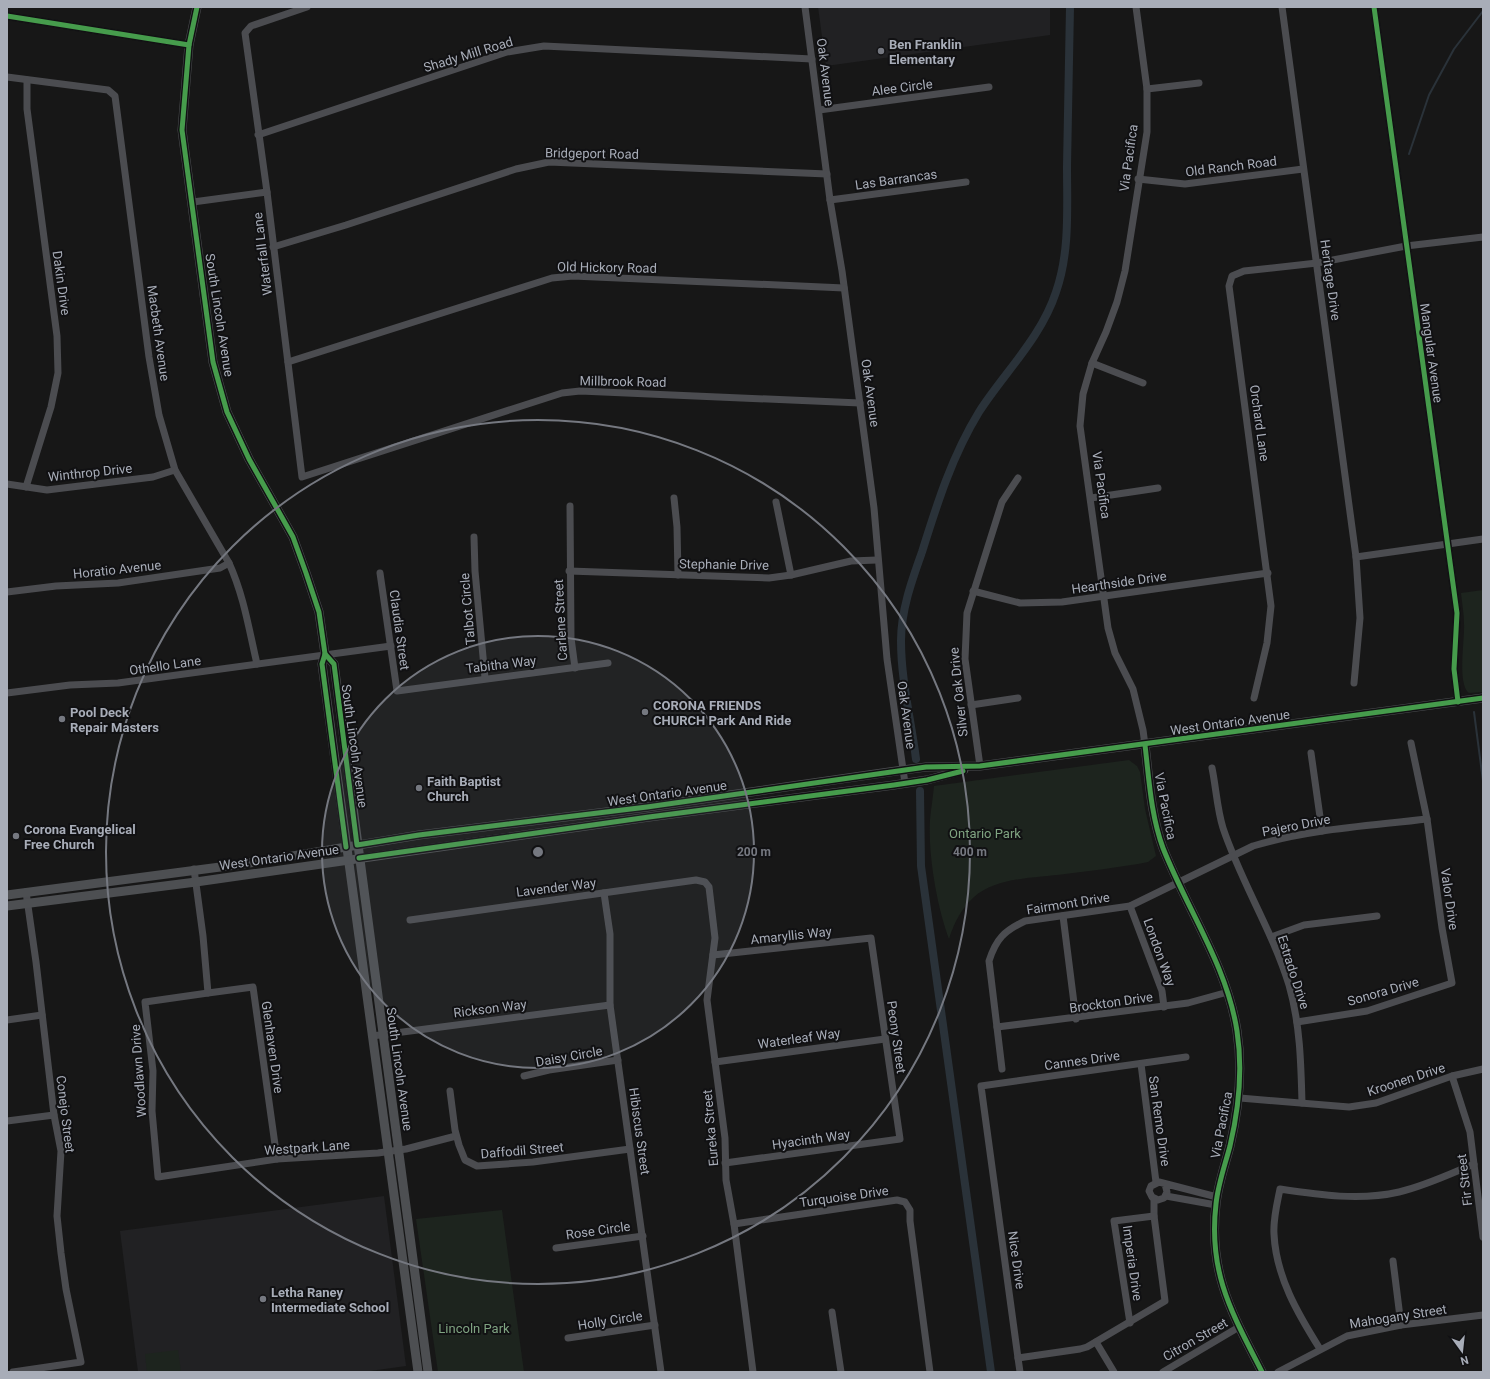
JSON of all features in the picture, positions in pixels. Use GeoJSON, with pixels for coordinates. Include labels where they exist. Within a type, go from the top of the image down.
{"type":"FeatureCollection","features":[{"type":"Feature","properties":{"kind":"main road","name":"South Lincoln Avenue"},"geometry":{"type":"LineString","coordinates":[[197,7],[189,45],[182,130],[213,362],[227,412],[249,459],[293,537],[318,612],[325,654],[322,664],[346,847],[418,1372]]}},
{"type":"Feature","properties":{"kind":"main road","name":"South Lincoln Avenue"},"geometry":{"type":"LineString","coordinates":[[325,654],[334,664],[428,1372]]}},
{"type":"Feature","properties":{"kind":"main road","name":"West Ontario Avenue"},"geometry":{"type":"LineString","coordinates":[[7,906],[196,882],[649,816],[905,783],[980,766],[1483,698]]}},
{"type":"Feature","properties":{"kind":"main road","name":"Via Pacifica"},"geometry":{"type":"LineString","coordinates":[[1144,745],[1152,801],[1163,847],[1228,992],[1237,1032],[1240,1063],[1240,1098],[1216,1201],[1215,1239],[1220,1278],[1230,1310],[1262,1372]]}},
{"type":"Feature","properties":{"kind":"main road","name":"West Ontario Avenue"},"geometry":{"type":"LineString","coordinates":[[7,895],[194,869],[243,864],[419,835],[647,807],[903,770],[926,767],[980,766]]}},
{"type":"Feature","properties":{"kind":"street","name":"Waterfall Lane"},"geometry":{"type":"LineString","coordinates":[[302,477],[272,247],[267,192],[245,33],[251,26],[307,7]]}},
{"type":"Feature","properties":{"kind":"street","name":"Oak Avenue"},"geometry":{"type":"LineString","coordinates":[[806,7],[830,200],[844,288],[874,508],[877,560],[887,659],[905,783]]}},
{"type":"Feature","properties":{"kind":"street","name":"Via Pacifica"},"geometry":{"type":"LineString","coordinates":[[1136,7],[1147,89],[1147,132],[1138,179],[1125,271],[1117,302],[1092,363],[1082,394],[1080,426],[1108,628],[1115,653],[1133,689],[1143,730],[1144,745]]}},
{"type":"Feature","properties":{"kind":"street","name":"Heritage Drive"},"geometry":{"type":"LineString","coordinates":[[1282,7],[1356,557],[1360,618],[1354,683]]}},
{"type":"Feature","properties":{"kind":"street","name":"Mangular Avenue"},"geometry":{"type":"LineString","coordinates":[[1374,7],[1457,612],[1454,669],[1458,702]]}},
{"type":"Feature","properties":{"kind":"street"},"geometry":{"type":"LineString","coordinates":[[7,16],[189,45]]}},
{"type":"Feature","properties":{"kind":"street","name":"Shady Mill Road"},"geometry":{"type":"LineString","coordinates":[[258,135],[507,52],[544,46],[812,59]]}},
{"type":"Feature","properties":{"kind":"street","name":"Macbeth Avenue"},"geometry":{"type":"LineString","coordinates":[[7,77],[108,90],[115,96],[149,357],[159,415],[175,470],[229,563],[236,579],[247,613],[257,664]]}},
{"type":"Feature","properties":{"kind":"street","name":"Dakin Drive"},"geometry":{"type":"LineString","coordinates":[[26,487],[51,407],[58,373],[57,336],[27,109],[27,80]]}},
{"type":"Feature","properties":{"kind":"street"},"geometry":{"type":"LineString","coordinates":[[1147,89],[1199,83]]}},
{"type":"Feature","properties":{"kind":"street","name":"Alee Circle"},"geometry":{"type":"LineString","coordinates":[[819,110],[989,88]]}},
{"type":"Feature","properties":{"kind":"street","name":"Bridgeport Road"},"geometry":{"type":"LineString","coordinates":[[272,247],[346,226],[516,169],[549,162],[827,174]]}},
{"type":"Feature","properties":{"kind":"street","name":"Old Ranch Road"},"geometry":{"type":"LineString","coordinates":[[1138,179],[1185,184],[1303,169]]}},
{"type":"Feature","properties":{"kind":"street","name":"Las Barrancas"},"geometry":{"type":"LineString","coordinates":[[830,200],[966,182]]}},
{"type":"Feature","properties":{"kind":"street"},"geometry":{"type":"LineString","coordinates":[[192,202],[267,192]]}},
{"type":"Feature","properties":{"kind":"street"},"geometry":{"type":"LineString","coordinates":[[1317,263],[1406,246],[1483,237]]}},
{"type":"Feature","properties":{"kind":"street","name":"Orchard Lane"},"geometry":{"type":"LineString","coordinates":[[1254,698],[1267,643],[1271,606],[1268,573],[1229,286],[1232,276],[1244,271],[1317,263]]}},
{"type":"Feature","properties":{"kind":"street","name":"Old Hickory Road"},"geometry":{"type":"LineString","coordinates":[[288,362],[552,278],[573,276],[844,288]]}},
{"type":"Feature","properties":{"kind":"street"},"geometry":{"type":"LineString","coordinates":[[1092,363],[1143,383]]}},
{"type":"Feature","properties":{"kind":"street","name":"Millbrook Road"},"geometry":{"type":"LineString","coordinates":[[302,477],[562,393],[580,391],[860,403]]}},
{"type":"Feature","properties":{"kind":"street","name":"Winthrop Drive"},"geometry":{"type":"LineString","coordinates":[[7,484],[47,490],[153,477],[175,470]]}},
{"type":"Feature","properties":{"kind":"street","name":"Silver Oak Drive"},"geometry":{"type":"LineString","coordinates":[[980,766],[967,680],[964,639],[967,613],[1002,502],[1018,478]]}},
{"type":"Feature","properties":{"kind":"street"},"geometry":{"type":"LineString","coordinates":[[1091,498],[1158,488]]}},
{"type":"Feature","properties":{"kind":"street"},"geometry":{"type":"LineString","coordinates":[[674,498],[678,527],[678,575]]}},
{"type":"Feature","properties":{"kind":"street"},"geometry":{"type":"LineString","coordinates":[[776,502],[791,575]]}},
{"type":"Feature","properties":{"kind":"street","name":"Carlene Street"},"geometry":{"type":"LineString","coordinates":[[570,506],[569,571],[571,638],[575,668]]}},
{"type":"Feature","properties":{"kind":"street","name":"Talbot Circle"},"geometry":{"type":"LineString","coordinates":[[474,537],[475,571],[485,678]]}},
{"type":"Feature","properties":{"kind":"street"},"geometry":{"type":"LineString","coordinates":[[1356,557],[1483,539]]}},
{"type":"Feature","properties":{"kind":"street","name":"Stephanie Drive"},"geometry":{"type":"LineString","coordinates":[[569,571],[761,578],[791,575],[825,566],[877,560]]}},
{"type":"Feature","properties":{"kind":"street","name":"Horatio Avenue"},"geometry":{"type":"LineString","coordinates":[[7,592],[56,586],[118,583],[220,568],[229,563]]}},
{"type":"Feature","properties":{"kind":"street","name":"Claudia Street"},"geometry":{"type":"LineString","coordinates":[[380,573],[396,690]]}},
{"type":"Feature","properties":{"kind":"street","name":"Hearthside Drive"},"geometry":{"type":"LineString","coordinates":[[973,591],[1020,603],[1062,602],[1268,573]]}},
{"type":"Feature","properties":{"kind":"street","name":"Othello Lane"},"geometry":{"type":"LineString","coordinates":[[7,693],[70,685],[118,683],[391,646]]}},
{"type":"Feature","properties":{"kind":"street","name":"Tabitha Way"},"geometry":{"type":"LineString","coordinates":[[396,690],[608,663]]}},
{"type":"Feature","properties":{"kind":"street"},"geometry":{"type":"LineString","coordinates":[[971,705],[1018,698]]}},
{"type":"Feature","properties":{"kind":"street","name":"Valor Drive"},"geometry":{"type":"LineString","coordinates":[[1411,743],[1427,819],[1442,928],[1452,983]]}},
{"type":"Feature","properties":{"kind":"street"},"geometry":{"type":"LineString","coordinates":[[1311,753],[1322,831]]}},
{"type":"Feature","properties":{"kind":"street","name":"Estrado Drive"},"geometry":{"type":"LineString","coordinates":[[1212,768],[1223,827],[1271,937],[1289,986],[1297,1022],[1301,1052],[1302,1103]]}},
{"type":"Feature","properties":{"kind":"street","name":"Pajero Drive"},"geometry":{"type":"LineString","coordinates":[[1178,882],[1235,856],[1253,846],[1275,839],[1322,831],[1427,819]]}},
{"type":"Feature","properties":{"kind":"street"},"geometry":{"type":"LineString","coordinates":[[194,869],[203,936],[208,993]]}},
{"type":"Feature","properties":{"kind":"street","name":"Lavender Way"},"geometry":{"type":"LineString","coordinates":[[410,920],[696,880],[706,882]]}},
{"type":"Feature","properties":{"kind":"street","name":"Eureka Street"},"geometry":{"type":"LineString","coordinates":[[706,882],[709,887],[715,938],[707,1000],[725,1138],[726,1180],[734,1224],[752,1372]]}},
{"type":"Feature","properties":{"kind":"street","name":"Fairmont Drive"},"geometry":{"type":"LineString","coordinates":[[1002,1069],[989,962],[994,947],[1001,937],[1011,928],[1025,922],[1130,906],[1178,882]]}},
{"type":"Feature","properties":{"kind":"street","name":"Conejo Street"},"geometry":{"type":"LineString","coordinates":[[13,1372],[81,1362],[66,1289],[61,1253],[57,1216],[61,1151],[54,1115],[26,892]]}},
{"type":"Feature","properties":{"kind":"street","name":"Hibiscus Street"},"geometry":{"type":"LineString","coordinates":[[604,893],[610,934],[610,1004],[661,1372]]}},
{"type":"Feature","properties":{"kind":"street","name":"London Way"},"geometry":{"type":"LineString","coordinates":[[1130,906],[1160,986],[1164,1007]]}},
{"type":"Feature","properties":{"kind":"street"},"geometry":{"type":"LineString","coordinates":[[1063,916],[1076,1019]]}},
{"type":"Feature","properties":{"kind":"street"},"geometry":{"type":"LineString","coordinates":[[1271,937],[1304,925],[1377,916]]}},
{"type":"Feature","properties":{"kind":"street","name":"Amaryllis Way"},"geometry":{"type":"LineString","coordinates":[[714,955],[871,938]]}},
{"type":"Feature","properties":{"kind":"street","name":"Peony Street"},"geometry":{"type":"LineString","coordinates":[[871,938],[900,1139]]}},
{"type":"Feature","properties":{"kind":"street","name":"Sonora Drive"},"geometry":{"type":"LineString","coordinates":[[1297,1022],[1367,1011],[1452,983]]}},
{"type":"Feature","properties":{"kind":"street","name":"Glenhaven Drive"},"geometry":{"type":"LineString","coordinates":[[208,993],[253,987],[276,1159]]}},
{"type":"Feature","properties":{"kind":"street","name":"Brockton Drive"},"geometry":{"type":"LineString","coordinates":[[997,1027],[1076,1019],[1164,1007],[1188,1003],[1228,992]]}},
{"type":"Feature","properties":{"kind":"street","name":"Woodlawn Drive"},"geometry":{"type":"LineString","coordinates":[[158,1177],[152,1111],[153,1071],[145,1002],[208,993]]}},
{"type":"Feature","properties":{"kind":"street","name":"Rickson Way"},"geometry":{"type":"LineString","coordinates":[[372,1036],[610,1004]]}},
{"type":"Feature","properties":{"kind":"street"},"geometry":{"type":"LineString","coordinates":[[7,1020],[42,1015]]}},
{"type":"Feature","properties":{"kind":"street","name":"Waterleaf Way"},"geometry":{"type":"LineString","coordinates":[[715,1062],[885,1039]]}},
{"type":"Feature","properties":{"kind":"street","name":"Cannes Drive"},"geometry":{"type":"LineString","coordinates":[[981,1086],[1186,1057]]}},
{"type":"Feature","properties":{"kind":"street","name":"Daisy Circle"},"geometry":{"type":"LineString","coordinates":[[524,1076],[549,1070],[618,1060]]}},
{"type":"Feature","properties":{"kind":"street","name":"San Remo Drive"},"geometry":{"type":"LineString","coordinates":[[1141,1064],[1156,1182]]}},
{"type":"Feature","properties":{"kind":"street","name":"Kroonen Drive"},"geometry":{"type":"LineString","coordinates":[[1240,1098],[1349,1107],[1376,1103],[1452,1076],[1483,1069]]}},
{"type":"Feature","properties":{"kind":"street","name":"Fir Street"},"geometry":{"type":"LineString","coordinates":[[1452,1076],[1470,1132],[1483,1236]]}},
{"type":"Feature","properties":{"kind":"street","name":"Nice Drive"},"geometry":{"type":"LineString","coordinates":[[981,1086],[1020,1372]]}},
{"type":"Feature","properties":{"kind":"street","name":"Daffodil Street"},"geometry":{"type":"LineString","coordinates":[[450,1091],[456,1136],[465,1160],[477,1166],[533,1162],[630,1150]]}},
{"type":"Feature","properties":{"kind":"street"},"geometry":{"type":"LineString","coordinates":[[7,1121],[54,1115]]}},
{"type":"Feature","properties":{"kind":"street","name":"Westpark Lane"},"geometry":{"type":"LineString","coordinates":[[158,1177],[276,1159],[333,1157],[388,1152],[456,1136]]}},
{"type":"Feature","properties":{"kind":"street","name":"Hyacinth Way"},"geometry":{"type":"LineString","coordinates":[[725,1163],[900,1139]]}},
{"type":"Feature","properties":{"kind":"street"},"geometry":{"type":"LineString","coordinates":[[1320,1349],[1292,1300],[1283,1280],[1277,1256],[1274,1234],[1275,1211],[1280,1189],[1333,1196],[1374,1196],[1406,1190],[1434,1181],[1474,1164]]}},
{"type":"Feature","properties":{"kind":"street"},"geometry":{"type":"LineString","coordinates":[[1018,1358],[1080,1349],[1096,1342],[1165,1301],[1154,1216],[1154,1199],[1149,1192],[1151,1186],[1156,1182],[1216,1201]]}},
{"type":"Feature","properties":{"kind":"street"},"geometry":{"type":"LineString","coordinates":[[1154,1199],[1161,1200],[1166,1196],[1167,1190],[1165,1184]]}},
{"type":"Feature","properties":{"kind":"street"},"geometry":{"type":"LineString","coordinates":[[1166,1196],[1216,1201]]}},
{"type":"Feature","properties":{"kind":"street","name":"Turquoise Drive"},"geometry":{"type":"LineString","coordinates":[[734,1224],[888,1203],[897,1200],[905,1202],[910,1210],[910,1221],[930,1372]]}},
{"type":"Feature","properties":{"kind":"street","name":"Imperia Drive"},"geometry":{"type":"LineString","coordinates":[[1130,1322],[1114,1221],[1154,1216]]}},
{"type":"Feature","properties":{"kind":"street","name":"Rose Circle"},"geometry":{"type":"LineString","coordinates":[[556,1248],[643,1236]]}},
{"type":"Feature","properties":{"kind":"street"},"geometry":{"type":"LineString","coordinates":[[1393,1261],[1401,1325]]}},
{"type":"Feature","properties":{"kind":"street"},"geometry":{"type":"LineString","coordinates":[[832,1312],[841,1372]]}},
{"type":"Feature","properties":{"kind":"street","name":"Mahogany Street"},"geometry":{"type":"LineString","coordinates":[[1278,1372],[1347,1336],[1401,1325],[1483,1315]]}},
{"type":"Feature","properties":{"kind":"street","name":"Holly Circle"},"geometry":{"type":"LineString","coordinates":[[568,1338],[655,1325]]}},
{"type":"Feature","properties":{"kind":"street","name":"Citron Street"},"geometry":{"type":"LineString","coordinates":[[1162,1372],[1239,1327]]}},
{"type":"Feature","properties":{"kind":"street"},"geometry":{"type":"LineString","coordinates":[[1096,1342],[1114,1372]]}},
{"type":"Feature","properties":{"kind":"shaded area","name":"Ben Franklin Elementary"},"geometry":{"type":"Polygon","coordinates":[[[818,7],[1050,7],[1050,35],[826,66],[818,7]]]}},
{"type":"Feature","properties":{"kind":"shaded area","name":"Letha Raney Intermediate School"},"geometry":{"type":"Polygon","coordinates":[[[384,1196],[406,1366],[363,1372],[138,1372],[120,1231],[384,1196]]]}},
{"type":"Feature","properties":{"kind":"green space"},"geometry":{"type":"Polygon","coordinates":[[[1483,590],[1483,692],[1469,693],[1465,688],[1462,671],[1464,624],[1461,593],[1483,590]]]}},
{"type":"Feature","properties":{"kind":"green space","name":"Ontario Park"},"geometry":{"type":"Polygon","coordinates":[[[1129,760],[1137,766],[1140,772],[1145,809],[1156,856],[1148,862],[1138,864],[1005,882],[983,890],[965,906],[953,927],[949,939],[937,897],[930,849],[930,820],[934,786],[1129,760]]]}},
{"type":"Feature","properties":{"kind":"green space","name":"Lincoln Park"},"geometry":{"type":"Polygon","coordinates":[[[502,1210],[524,1372],[438,1372],[416,1219],[502,1210]]]}},
{"type":"Feature","properties":{"kind":"green space"},"geometry":{"type":"Polygon","coordinates":[[[178,1350],[181,1372],[147,1372],[145,1354],[178,1350]]]}},
{"type":"Feature","properties":{"kind":"waterway"},"geometry":{"type":"LineString","coordinates":[[916,759],[904,685],[901,656],[901,629],[911,584],[953,463],[969,429],[979,412],[1032,340],[1041,325],[1056,292],[1064,261],[1067,230],[1070,7]]}},
{"type":"Feature","properties":{"kind":"waterway"},"geometry":{"type":"LineString","coordinates":[[1409,154],[1429,95],[1454,49],[1483,11]]}},
{"type":"Feature","properties":{"kind":"waterway"},"geometry":{"type":"LineString","coordinates":[[1474,712],[1483,781]]}},
{"type":"Feature","properties":{"kind":"waterway"},"geometry":{"type":"LineString","coordinates":[[920,791],[921,866],[991,1372]]}},
{"type":"Feature","properties":{"kind":"cycle path"},"geometry":{"type":"LineString","coordinates":[[197,7],[189,45],[182,130],[213,362],[227,412],[249,459],[293,537],[319,612],[325,654],[322,664],[346,847]]}},
{"type":"Feature","properties":{"kind":"cycle path"},"geometry":{"type":"LineString","coordinates":[[1374,7],[1457,613],[1454,669],[1458,702]]}},
{"type":"Feature","properties":{"kind":"cycle path"},"geometry":{"type":"LineString","coordinates":[[7,16],[189,45]]}},
{"type":"Feature","properties":{"kind":"cycle path"},"geometry":{"type":"LineString","coordinates":[[325,654],[334,664],[357,845],[419,835],[647,807],[926,767],[980,766],[1483,698]]}},
{"type":"Feature","properties":{"kind":"cycle path"},"geometry":{"type":"LineString","coordinates":[[1145,745],[1151,797],[1159,836],[1173,871],[1216,961],[1232,1007],[1237,1031],[1240,1060],[1238,1103],[1230,1146],[1217,1197],[1214,1229],[1219,1272],[1225,1292],[1241,1331],[1262,1372]]}},
{"type":"Feature","properties":{"kind":"cycle path"},"geometry":{"type":"LineString","coordinates":[[359,858],[649,817],[894,785],[927,780],[963,771]]}},
{"type":"Feature","properties":{"kind":"place","name":"Ben Franklin Elementary"},"geometry":{"type":"Point","coordinates":[881,51]}},
{"type":"Feature","properties":{"kind":"place","name":"CORONA FRIENDS CHURCH Park And Ride"},"geometry":{"type":"Point","coordinates":[645,712]}},
{"type":"Feature","properties":{"kind":"place","name":"Pool Deck Repair Masters"},"geometry":{"type":"Point","coordinates":[62,719]}},
{"type":"Feature","properties":{"kind":"place","name":"Faith Baptist Church"},"geometry":{"type":"Point","coordinates":[419,788]}},
{"type":"Feature","properties":{"kind":"place","name":"Corona Evangelical Free Church"},"geometry":{"type":"Point","coordinates":[16,836]}},
{"type":"Feature","properties":{"kind":"place","name":"Letha Raney Intermediate School"},"geometry":{"type":"Point","coordinates":[263,1299]}}]}
